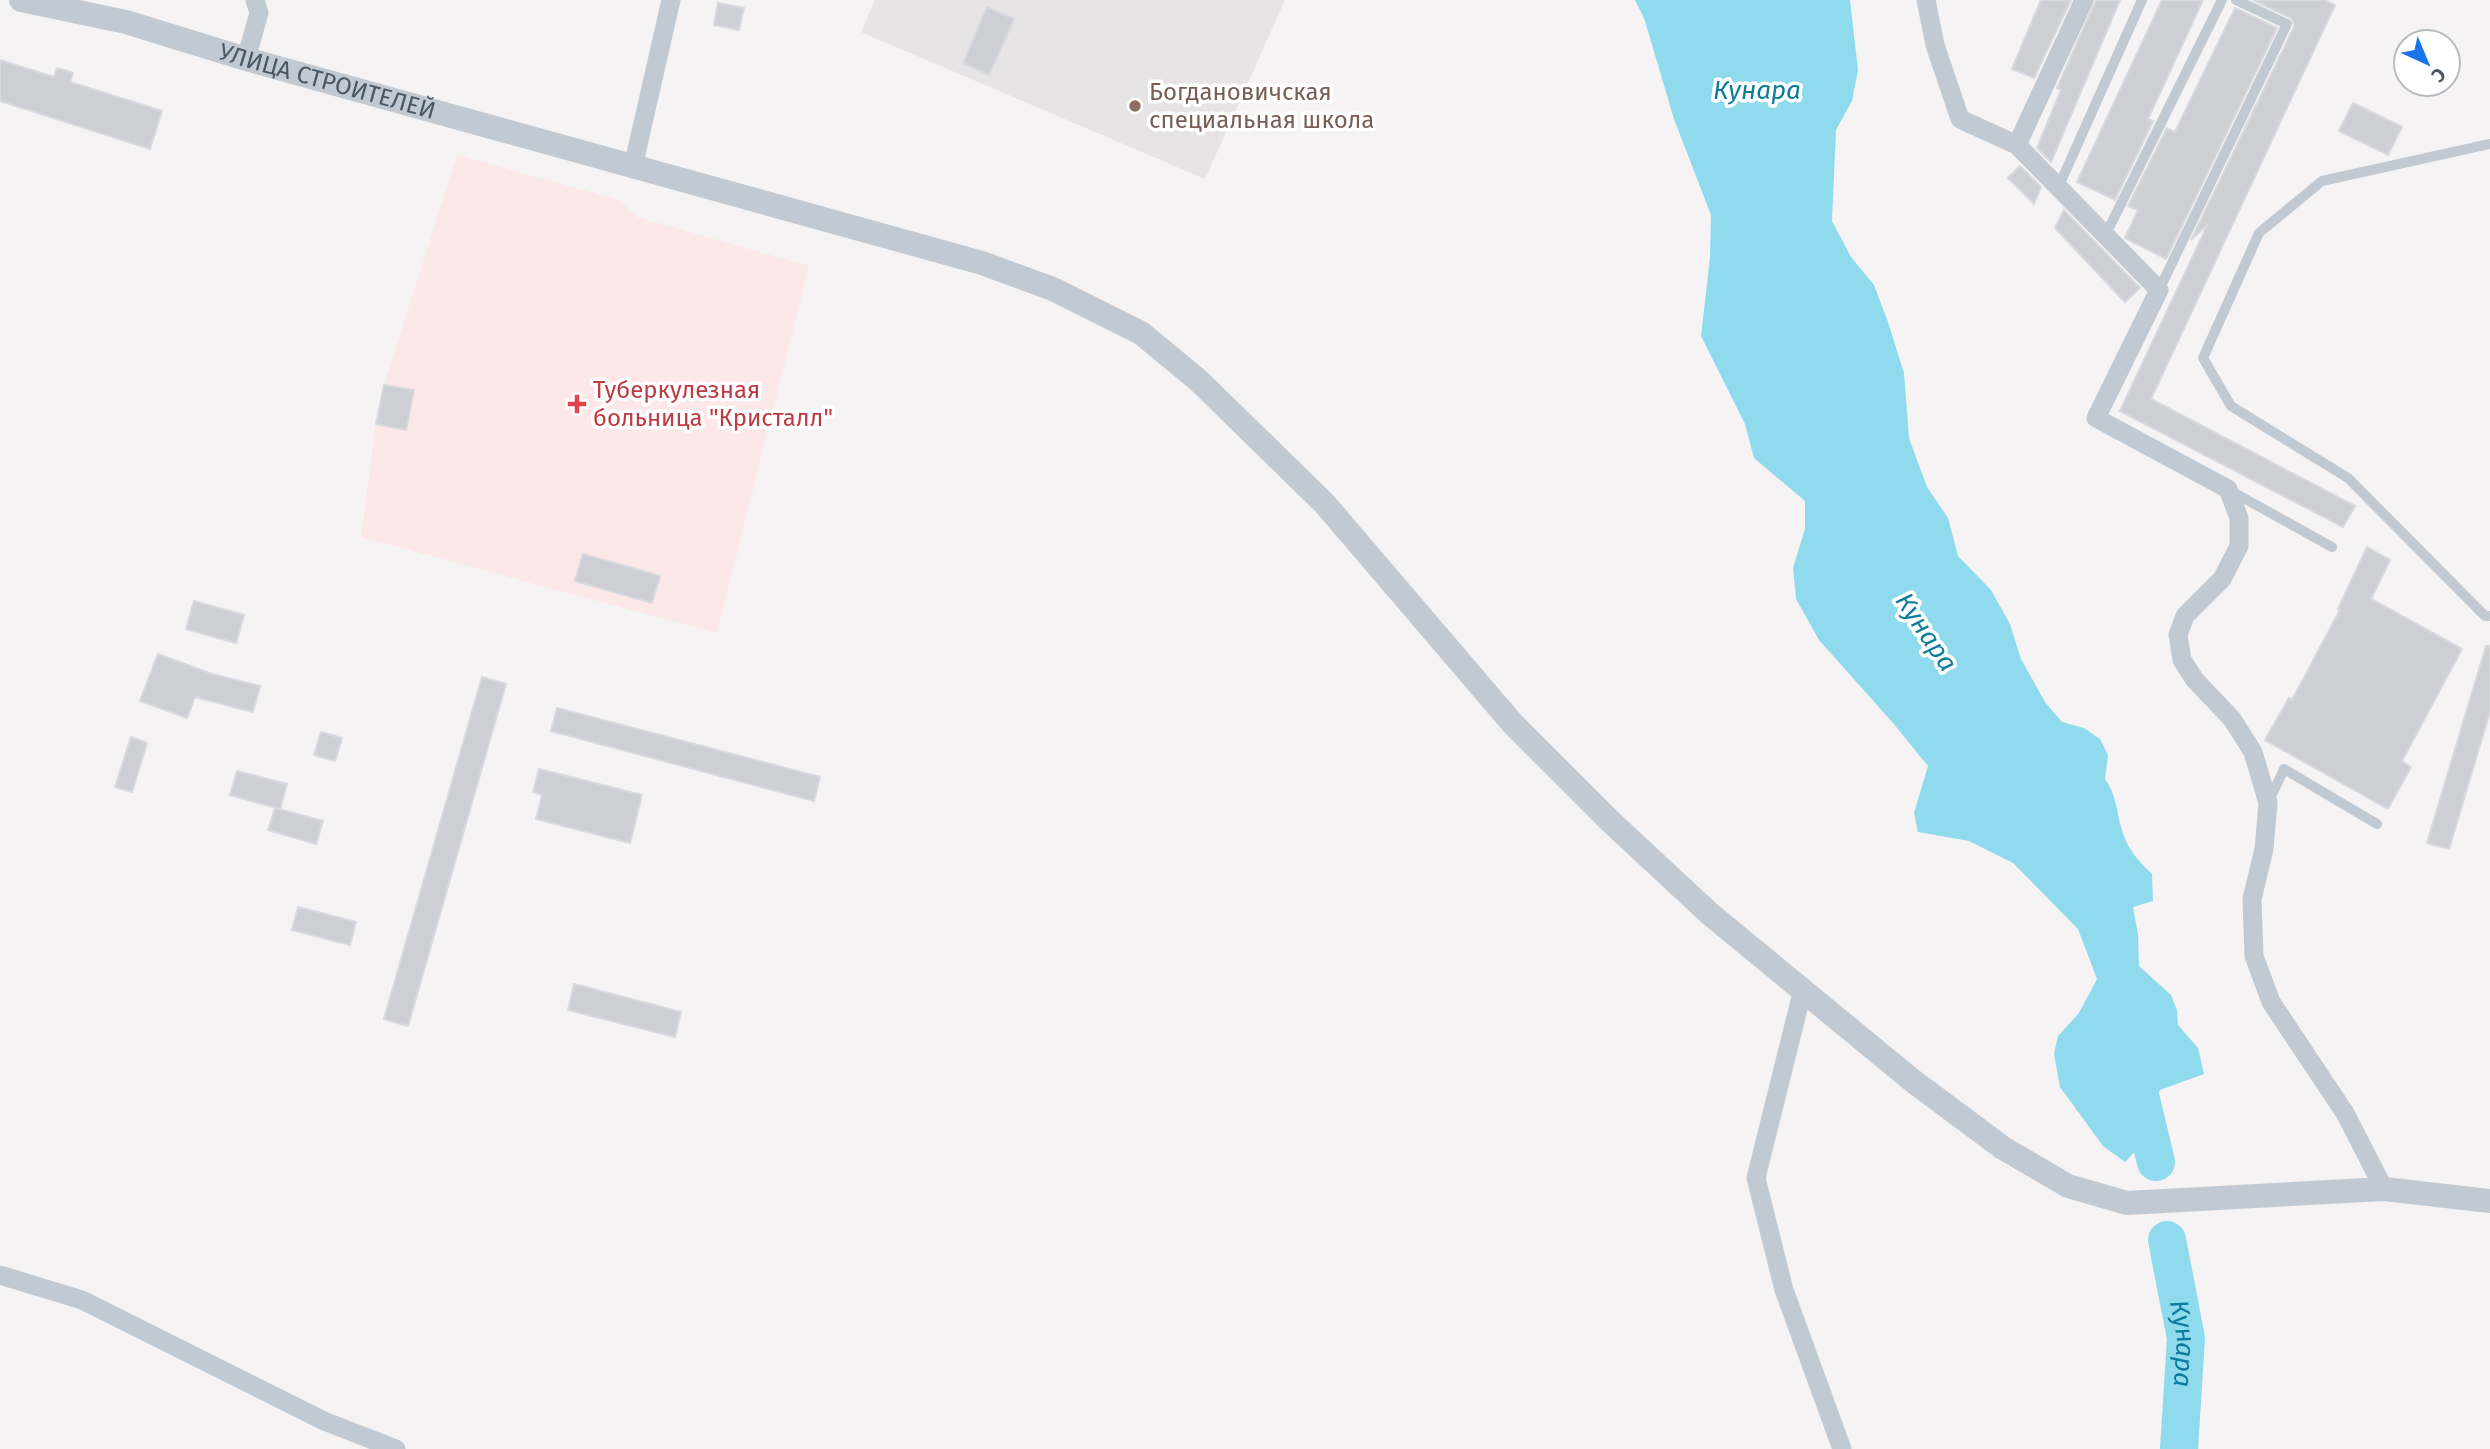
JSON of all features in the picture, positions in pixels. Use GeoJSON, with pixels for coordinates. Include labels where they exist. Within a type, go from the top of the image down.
{"type":"FeatureCollection","features":[{"type":"Feature","properties":{"kind":"street","name":"УЛИЦА СТРОИТЕЛЕЙ"},"geometry":{"type":"LineString","coordinates":[[21,0],[126,22],[246,59],[982,263],[1054,289],[1141,333],[1198,380],[1324,503],[1513,724],[1610,821],[1710,914],[1913,1081],[2003,1148],[2068,1186],[2127,1203],[2384,1189],[2490,1201]]}},
{"type":"Feature","properties":{"kind":"street"},"geometry":{"type":"LineString","coordinates":[[246,59],[259,13],[255,0]]}},
{"type":"Feature","properties":{"kind":"street"},"geometry":{"type":"LineString","coordinates":[[634,167],[671,0]]}},
{"type":"Feature","properties":{"kind":"street"},"geometry":{"type":"LineString","coordinates":[[1926,0],[1935,45],[1960,119],[2017,145],[2159,290],[2096,418],[2228,489],[2239,518],[2239,546],[2222,579],[2185,616],[2178,635],[2182,660],[2195,680],[2232,719],[2253,752],[2268,803],[2264,849],[2252,899],[2254,956],[2272,1002],[2345,1113],[2384,1189]]}},
{"type":"Feature","properties":{"kind":"street"},"geometry":{"type":"LineString","coordinates":[[2017,145],[2084,0]]}},
{"type":"Feature","properties":{"kind":"street"},"geometry":{"type":"LineString","coordinates":[[1803,989],[1756,1178],[1784,1290],[1842,1449]]}},
{"type":"Feature","properties":{"kind":"street"},"geometry":{"type":"LineString","coordinates":[[0,1275],[82,1300],[324,1421],[396,1449]]}},
{"type":"Feature","properties":{"kind":"lane"},"geometry":{"type":"LineString","coordinates":[[2058,188],[2142,0]]}},
{"type":"Feature","properties":{"kind":"lane"},"geometry":{"type":"LineString","coordinates":[[2105,236],[2222,0]]}},
{"type":"Feature","properties":{"kind":"lane"},"geometry":{"type":"LineString","coordinates":[[2159,290],[2287,24],[2236,0]]}},
{"type":"Feature","properties":{"kind":"lane"},"geometry":{"type":"LineString","coordinates":[[2490,144],[2322,181],[2259,233],[2203,358],[2231,406],[2348,478],[2485,616],[2490,616]]}},
{"type":"Feature","properties":{"kind":"lane"},"geometry":{"type":"LineString","coordinates":[[2228,489],[2332,547]]}},
{"type":"Feature","properties":{"kind":"lane"},"geometry":{"type":"LineString","coordinates":[[2268,803],[2284,769],[2377,824]]}},
{"type":"Feature","properties":{"kind":"shaded area","name":"Богдановичская специальная школа"},"geometry":{"type":"Polygon","coordinates":[[[875,0],[1285,0],[1205,179],[861,32],[875,0]]]}},
{"type":"Feature","properties":{"kind":"shaded area","name":"Туберкулезная больница \"Кристалл\""},"geometry":{"type":"Polygon","coordinates":[[[457,155],[619,200],[637,217],[809,266],[717,633],[361,537],[384,385],[457,155]]]}},
{"type":"Feature","properties":{"kind":"water","name":"Кунара"},"geometry":{"type":"Polygon","coordinates":[[[1635,0],[1850,0],[1858,70],[1852,101],[1836,130],[1832,221],[1851,257],[1874,285],[1888,322],[1904,373],[1909,438],[1927,487],[1948,518],[1958,556],[1991,590],[2010,624],[2021,659],[2045,702],[2062,722],[2084,728],[2100,739],[2108,755],[2105,779],[2114,796],[2123,834],[2133,853],[2152,874],[2153,901],[2133,907],[2138,934],[2139,966],[2171,995],[2177,1010],[2178,1025],[2198,1048],[2204,1074],[2160,1090],[2152,1109],[2152,1133],[2125,1162],[2103,1146],[2060,1087],[2054,1054],[2058,1036],[2079,1013],[2097,979],[2078,929],[2013,863],[1969,841],[1918,832],[1914,813],[1928,766],[1819,640],[1796,599],[1793,568],[1805,529],[1805,501],[1754,458],[1745,424],[1701,336],[1710,258],[1711,215],[1674,119],[1644,18],[1635,0]]]}},
{"type":"Feature","properties":{"kind":"building"},"geometry":{"type":"Polygon","coordinates":[[[2041,0],[2071,0],[2034,78],[2012,69],[2041,0]]]}},
{"type":"Feature","properties":{"kind":"building"},"geometry":{"type":"Polygon","coordinates":[[[2096,0],[2120,0],[2051,162],[2037,148],[2061,90],[2057,88],[2096,0]]]}},
{"type":"Feature","properties":{"kind":"building"},"geometry":{"type":"Polygon","coordinates":[[[2162,0],[2203,0],[2148,119],[2153,121],[2115,200],[2077,182],[2162,0]]]}},
{"type":"Feature","properties":{"kind":"building"},"geometry":{"type":"Polygon","coordinates":[[[2253,0],[2324,0],[2335,5],[2151,399],[2355,506],[2343,527],[2120,411],[2208,224],[2191,240],[2294,27],[2291,18],[2253,0]]]}},
{"type":"Feature","properties":{"kind":"building"},"geometry":{"type":"Polygon","coordinates":[[[718,3],[744,8],[739,30],[714,25],[718,3]]]}},
{"type":"Feature","properties":{"kind":"building"},"geometry":{"type":"Polygon","coordinates":[[[987,7],[1014,19],[989,75],[963,63],[987,7]]]}},
{"type":"Feature","properties":{"kind":"building"},"geometry":{"type":"Polygon","coordinates":[[[2235,8],[2277,28],[2166,259],[2125,238],[2138,210],[2128,206],[2167,128],[2175,132],[2235,8]]]}},
{"type":"Feature","properties":{"kind":"building"},"geometry":{"type":"Polygon","coordinates":[[[0,60],[54,77],[57,68],[73,73],[70,82],[162,111],[150,149],[0,101],[0,60]]]}},
{"type":"Feature","properties":{"kind":"building"},"geometry":{"type":"Polygon","coordinates":[[[2353,103],[2402,127],[2388,155],[2339,131],[2353,103]]]}},
{"type":"Feature","properties":{"kind":"building"},"geometry":{"type":"Polygon","coordinates":[[[2020,166],[2041,187],[2034,204],[2008,178],[2020,166]]]}},
{"type":"Feature","properties":{"kind":"building"},"geometry":{"type":"Polygon","coordinates":[[[2064,210],[2140,288],[2125,302],[2055,228],[2064,210]]]}},
{"type":"Feature","properties":{"kind":"building"},"geometry":{"type":"Polygon","coordinates":[[[384,385],[414,390],[406,430],[376,424],[384,385]]]}},
{"type":"Feature","properties":{"kind":"building"},"geometry":{"type":"Polygon","coordinates":[[[2367,547],[2390,560],[2371,599],[2462,649],[2402,761],[2411,767],[2388,809],[2265,740],[2289,698],[2292,700],[2340,610],[2338,609],[2367,547]]]}},
{"type":"Feature","properties":{"kind":"building"},"geometry":{"type":"Polygon","coordinates":[[[583,554],[660,576],[652,603],[575,581],[583,554]]]}},
{"type":"Feature","properties":{"kind":"building"},"geometry":{"type":"Polygon","coordinates":[[[194,601],[244,615],[236,643],[186,629],[194,601]]]}},
{"type":"Feature","properties":{"kind":"building"},"geometry":{"type":"Polygon","coordinates":[[[2486,646],[2490,646],[2490,712],[2449,849],[2427,843],[2486,646]]]}},
{"type":"Feature","properties":{"kind":"building"},"geometry":{"type":"Polygon","coordinates":[[[158,654],[212,674],[260,686],[253,712],[195,697],[187,718],[140,701],[158,654]]]}},
{"type":"Feature","properties":{"kind":"building"},"geometry":{"type":"Polygon","coordinates":[[[482,677],[506,684],[408,1026],[384,1019],[482,677]]]}},
{"type":"Feature","properties":{"kind":"building"},"geometry":{"type":"Polygon","coordinates":[[[557,708],[820,777],[814,801],[551,731],[557,708]]]}},
{"type":"Feature","properties":{"kind":"building"},"geometry":{"type":"Polygon","coordinates":[[[321,732],[342,738],[335,761],[314,755],[321,732]]]}},
{"type":"Feature","properties":{"kind":"building"},"geometry":{"type":"Polygon","coordinates":[[[131,737],[147,743],[132,792],[115,787],[131,737]]]}},
{"type":"Feature","properties":{"kind":"building"},"geometry":{"type":"Polygon","coordinates":[[[539,769],[642,795],[630,843],[536,819],[542,795],[533,792],[539,769]]]}},
{"type":"Feature","properties":{"kind":"building"},"geometry":{"type":"Polygon","coordinates":[[[237,771],[287,784],[280,809],[230,795],[237,771]]]}},
{"type":"Feature","properties":{"kind":"building"},"geometry":{"type":"Polygon","coordinates":[[[275,808],[323,821],[316,844],[268,830],[275,808]]]}},
{"type":"Feature","properties":{"kind":"building"},"geometry":{"type":"Polygon","coordinates":[[[298,907],[356,922],[350,945],[292,930],[298,907]]]}},
{"type":"Feature","properties":{"kind":"building"},"geometry":{"type":"Polygon","coordinates":[[[574,984],[681,1012],[675,1037],[568,1010],[574,984]]]}},
{"type":"Feature","properties":{"kind":"waterway","name":"Кунара"},"geometry":{"type":"LineString","coordinates":[[2138,1087],[2156,1162]]}},
{"type":"Feature","properties":{"kind":"waterway","name":"Кунара"},"geometry":{"type":"LineString","coordinates":[[2167,1240],[2186,1338],[2179,1449]]}},
{"type":"Feature","properties":{"kind":"place","name":"Богдановичская специальная школа"},"geometry":{"type":"Point","coordinates":[1135,106]}},
{"type":"Feature","properties":{"kind":"place","name":"Туберкулезная больница \"Кристалл\""},"geometry":{"type":"Point","coordinates":[577,404]}}]}
